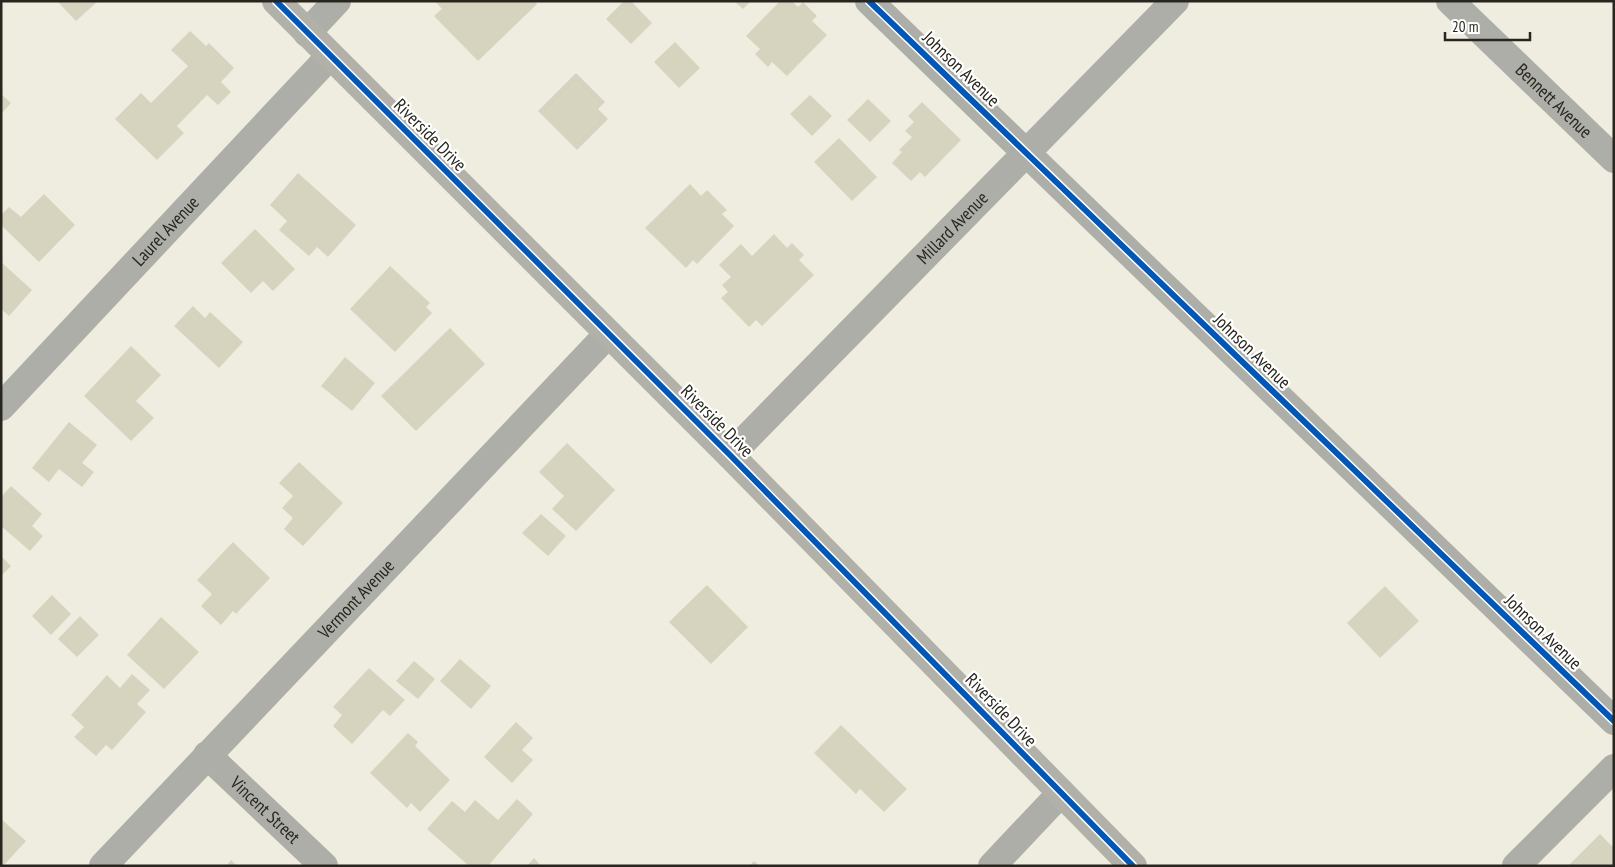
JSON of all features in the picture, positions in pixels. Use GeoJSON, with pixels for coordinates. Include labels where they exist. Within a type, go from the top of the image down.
{"type":"FeatureCollection","features":[{"type":"Feature","properties":{"kind":"main road","name":"Riverside Drive"},"geometry":{"type":"LineString","coordinates":[[276,1],[730,455],[1133,866]]}},
{"type":"Feature","properties":{"kind":"street"},"geometry":{"type":"LineString","coordinates":[[307,33],[337,1]]}},
{"type":"Feature","properties":{"kind":"street","name":"Johnson Avenue"},"geometry":{"type":"LineString","coordinates":[[869,1],[1614,721]]}},
{"type":"Feature","properties":{"kind":"street","name":"Millard Avenue"},"geometry":{"type":"LineString","coordinates":[[730,455],[1175,1]]}},
{"type":"Feature","properties":{"kind":"street","name":"Bennett Avenue"},"geometry":{"type":"LineString","coordinates":[[1450,1],[1614,159]]}},
{"type":"Feature","properties":{"kind":"street","name":"Laurel Avenue"},"geometry":{"type":"LineString","coordinates":[[1,407],[330,56]]}},
{"type":"Feature","properties":{"kind":"street","name":"Vermont Avenue"},"geometry":{"type":"LineString","coordinates":[[103,866],[608,334]]}},
{"type":"Feature","properties":{"kind":"street","name":"Vincent Street"},"geometry":{"type":"LineString","coordinates":[[207,755],[324,866]]}},
{"type":"Feature","properties":{"kind":"street"},"geometry":{"type":"LineString","coordinates":[[1516,866],[1614,768]]}},
{"type":"Feature","properties":{"kind":"street"},"geometry":{"type":"LineString","coordinates":[[992,866],[1061,793]]}},
{"type":"Feature","properties":{"kind":"building"},"geometry":{"type":"Polygon","coordinates":[[[57,1],[98,1],[76,21],[57,1]]]}},
{"type":"Feature","properties":{"kind":"building"},"geometry":{"type":"Polygon","coordinates":[[[435,1],[535,1],[537,4],[478,61],[434,16],[442,9],[435,1]]]}},
{"type":"Feature","properties":{"kind":"building"},"geometry":{"type":"Polygon","coordinates":[[[624,1],[631,1],[652,23],[631,44],[606,19],[624,1]]]}},
{"type":"Feature","properties":{"kind":"building"},"geometry":{"type":"Polygon","coordinates":[[[734,1],[751,1],[743,9],[734,1]]]}},
{"type":"Feature","properties":{"kind":"building"},"geometry":{"type":"Polygon","coordinates":[[[780,1],[792,1],[798,7],[803,2],[817,16],[812,21],[827,35],[787,76],[772,62],[768,67],[755,54],[760,49],[746,36],[780,1]]]}},
{"type":"Feature","properties":{"kind":"building"},"geometry":{"type":"Polygon","coordinates":[[[190,31],[206,46],[209,43],[234,68],[221,82],[231,92],[218,105],[207,95],[177,126],[184,133],[157,160],[115,119],[141,93],[151,103],[188,66],[171,50],[190,31]]]}},
{"type":"Feature","properties":{"kind":"building"},"geometry":{"type":"Polygon","coordinates":[[[675,42],[700,68],[679,88],[654,62],[675,42]]]}},
{"type":"Feature","properties":{"kind":"building"},"geometry":{"type":"Polygon","coordinates":[[[576,73],[605,102],[598,109],[608,119],[577,150],[538,111],[576,73]]]}},
{"type":"Feature","properties":{"kind":"building"},"geometry":{"type":"Polygon","coordinates":[[[1,94],[11,103],[1,114],[1,94]]]}},
{"type":"Feature","properties":{"kind":"building"},"geometry":{"type":"Polygon","coordinates":[[[810,95],[832,116],[812,136],[790,114],[810,95]]]}},
{"type":"Feature","properties":{"kind":"building"},"geometry":{"type":"Polygon","coordinates":[[[868,99],[891,121],[870,142],[847,120],[868,99]]]}},
{"type":"Feature","properties":{"kind":"building"},"geometry":{"type":"Polygon","coordinates":[[[922,102],[961,140],[925,177],[920,172],[911,181],[892,163],[902,152],[899,150],[912,137],[905,131],[914,122],[908,116],[922,102]]]}},
{"type":"Feature","properties":{"kind":"building"},"geometry":{"type":"Polygon","coordinates":[[[839,138],[877,177],[852,201],[814,162],[839,138]]]}},
{"type":"Feature","properties":{"kind":"building"},"geometry":{"type":"Polygon","coordinates":[[[298,173],[356,225],[328,257],[317,247],[309,256],[279,230],[287,221],[270,205],[298,173]]]}},
{"type":"Feature","properties":{"kind":"building"},"geometry":{"type":"Polygon","coordinates":[[[690,184],[701,196],[707,190],[727,210],[722,214],[734,226],[697,264],[693,260],[686,268],[645,228],[690,184]]]}},
{"type":"Feature","properties":{"kind":"building"},"geometry":{"type":"Polygon","coordinates":[[[44,194],[75,225],[39,262],[1,225],[1,215],[9,207],[21,217],[44,194]]]}},
{"type":"Feature","properties":{"kind":"building"},"geometry":{"type":"Polygon","coordinates":[[[255,229],[295,269],[273,291],[263,281],[251,293],[221,263],[255,229]]]}},
{"type":"Feature","properties":{"kind":"building"},"geometry":{"type":"Polygon","coordinates":[[[774,234],[787,248],[792,243],[804,255],[799,260],[814,275],[762,326],[756,320],[749,327],[721,298],[728,292],[722,285],[731,277],[719,265],[741,244],[752,256],[774,234]]]}},
{"type":"Feature","properties":{"kind":"building"},"geometry":{"type":"Polygon","coordinates":[[[1,262],[32,290],[9,316],[1,309],[1,262]]]}},
{"type":"Feature","properties":{"kind":"building"},"geometry":{"type":"Polygon","coordinates":[[[390,266],[430,303],[426,307],[432,313],[395,352],[350,309],[390,266]]]}},
{"type":"Feature","properties":{"kind":"building"},"geometry":{"type":"Polygon","coordinates":[[[193,306],[205,318],[210,312],[243,342],[219,368],[174,326],[193,306]]]}},
{"type":"Feature","properties":{"kind":"building"},"geometry":{"type":"Polygon","coordinates":[[[450,328],[485,364],[416,431],[381,396],[450,328]]]}},
{"type":"Feature","properties":{"kind":"building"},"geometry":{"type":"Polygon","coordinates":[[[131,346],[161,375],[136,401],[154,418],[131,441],[84,396],[131,346]]]}},
{"type":"Feature","properties":{"kind":"building"},"geometry":{"type":"Polygon","coordinates":[[[345,357],[375,383],[352,411],[321,386],[345,357]]]}},
{"type":"Feature","properties":{"kind":"building"},"geometry":{"type":"Polygon","coordinates":[[[69,422],[97,445],[82,463],[94,472],[82,487],[59,469],[49,482],[32,468],[69,422]]]}},
{"type":"Feature","properties":{"kind":"building"},"geometry":{"type":"Polygon","coordinates":[[[567,443],[615,490],[576,531],[552,509],[564,496],[539,472],[567,443]]]}},
{"type":"Feature","properties":{"kind":"building"},"geometry":{"type":"Polygon","coordinates":[[[299,462],[343,503],[303,546],[284,529],[293,518],[282,508],[293,496],[279,483],[299,462]]]}},
{"type":"Feature","properties":{"kind":"building"},"geometry":{"type":"Polygon","coordinates":[[[11,486],[42,514],[32,526],[43,536],[30,551],[1,526],[1,497],[11,486]]]}},
{"type":"Feature","properties":{"kind":"building"},"geometry":{"type":"Polygon","coordinates":[[[541,514],[566,536],[548,556],[522,533],[541,514]]]}},
{"type":"Feature","properties":{"kind":"building"},"geometry":{"type":"Polygon","coordinates":[[[233,542],[270,578],[236,614],[233,611],[221,625],[201,606],[212,594],[197,580],[233,542]]]}},
{"type":"Feature","properties":{"kind":"building"},"geometry":{"type":"Polygon","coordinates":[[[1,556],[11,566],[1,576],[1,556]]]}},
{"type":"Feature","properties":{"kind":"building"},"geometry":{"type":"Polygon","coordinates":[[[707,585],[748,627],[711,664],[669,622],[707,585]]]}},
{"type":"Feature","properties":{"kind":"building"},"geometry":{"type":"Polygon","coordinates":[[[1385,586],[1419,621],[1380,658],[1347,623],[1385,586]]]}},
{"type":"Feature","properties":{"kind":"building"},"geometry":{"type":"Polygon","coordinates":[[[52,595],[71,614],[51,635],[32,616],[52,595]]]}},
{"type":"Feature","properties":{"kind":"building"},"geometry":{"type":"Polygon","coordinates":[[[80,616],[99,635],[77,657],[58,639],[80,616]]]}},
{"type":"Feature","properties":{"kind":"building"},"geometry":{"type":"Polygon","coordinates":[[[161,617],[199,652],[164,689],[127,655],[161,617]]]}},
{"type":"Feature","properties":{"kind":"building"},"geometry":{"type":"Polygon","coordinates":[[[460,659],[491,686],[471,709],[440,681],[460,659]]]}},
{"type":"Feature","properties":{"kind":"building"},"geometry":{"type":"Polygon","coordinates":[[[414,661],[435,679],[418,699],[396,681],[414,661]]]}},
{"type":"Feature","properties":{"kind":"building"},"geometry":{"type":"Polygon","coordinates":[[[369,668],[405,700],[390,716],[383,710],[352,744],[333,726],[342,715],[333,707],[369,668]]]}},
{"type":"Feature","properties":{"kind":"building"},"geometry":{"type":"Polygon","coordinates":[[[132,674],[150,690],[137,704],[146,712],[112,750],[106,745],[96,756],[74,737],[84,727],[71,715],[107,675],[120,688],[132,674]]]}},
{"type":"Feature","properties":{"kind":"building"},"geometry":{"type":"Polygon","coordinates":[[[516,722],[533,738],[522,750],[533,760],[512,783],[484,757],[516,722]]]}},
{"type":"Feature","properties":{"kind":"building"},"geometry":{"type":"Polygon","coordinates":[[[841,725],[907,789],[884,812],[860,789],[856,794],[814,753],[841,725]]]}},
{"type":"Feature","properties":{"kind":"building"},"geometry":{"type":"Polygon","coordinates":[[[408,733],[418,742],[415,746],[450,780],[420,812],[411,803],[407,808],[370,773],[408,733]]]}},
{"type":"Feature","properties":{"kind":"building"},"geometry":{"type":"Polygon","coordinates":[[[517,799],[533,814],[488,866],[469,866],[427,829],[452,801],[465,812],[475,800],[498,820],[517,799]]]}},
{"type":"Feature","properties":{"kind":"building"},"geometry":{"type":"Polygon","coordinates":[[[1,819],[26,841],[3,866],[1,866],[1,819]]]}},
{"type":"Feature","properties":{"kind":"building"},"geometry":{"type":"Polygon","coordinates":[[[1600,834],[1614,848],[1614,866],[1568,866],[1600,834]]]}},
{"type":"Feature","properties":{"kind":"building"},"geometry":{"type":"Polygon","coordinates":[[[534,858],[541,866],[527,866],[534,858]]]}},
{"type":"Feature","properties":{"kind":"building"},"geometry":{"type":"Polygon","coordinates":[[[231,860],[237,866],[226,866],[231,860]]]}},
{"type":"Feature","properties":{"kind":"building"},"geometry":{"type":"Polygon","coordinates":[[[754,861],[760,866],[749,866],[754,861]]]}},
{"type":"Feature","properties":{"kind":"cycle path"},"geometry":{"type":"LineString","coordinates":[[276,1],[730,455],[1133,866]]}},
{"type":"Feature","properties":{"kind":"cycle path"},"geometry":{"type":"LineString","coordinates":[[869,1],[1614,721]]}}]}
